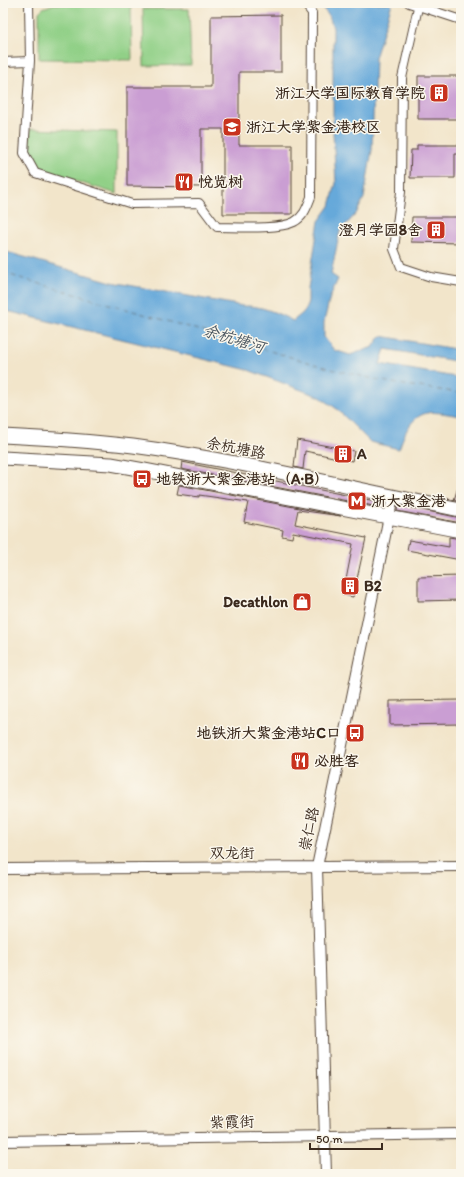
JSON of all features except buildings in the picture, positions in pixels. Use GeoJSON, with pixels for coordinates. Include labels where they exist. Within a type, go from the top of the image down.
{"type":"FeatureCollection","features":[{"type":"Feature","properties":{"kind":"main road","name":"余杭塘路"},"geometry":{"type":"LineString","coordinates":[[3,436],[47,438],[148,449],[350,486],[393,497],[461,510]]}},
{"type":"Feature","properties":{"kind":"main road"},"geometry":{"type":"LineString","coordinates":[[3,458],[111,464],[193,478],[389,518],[461,531]]}},
{"type":"Feature","properties":{"kind":"street"},"geometry":{"type":"LineString","coordinates":[[30,3],[30,61],[24,153],[35,173],[132,204],[199,203],[216,227],[271,227],[294,222],[305,212],[311,197],[312,13],[304,3]]}},
{"type":"Feature","properties":{"kind":"street"},"geometry":{"type":"LineString","coordinates":[[408,3],[461,20]]}},
{"type":"Feature","properties":{"kind":"street"},"geometry":{"type":"LineString","coordinates":[[418,5],[402,78],[401,192],[394,249],[401,267],[432,277],[461,282]]}},
{"type":"Feature","properties":{"kind":"street"},"geometry":{"type":"LineString","coordinates":[[3,62],[30,61]]}},
{"type":"Feature","properties":{"kind":"street","name":"崇仁路"},"geometry":{"type":"LineString","coordinates":[[326,1174],[317,867],[393,497]]}},
{"type":"Feature","properties":{"kind":"street","name":"双龙街"},"geometry":{"type":"LineString","coordinates":[[3,869],[461,866]]}},
{"type":"Feature","properties":{"kind":"street","name":"紫霞街"},"geometry":{"type":"LineString","coordinates":[[3,1141],[461,1134]]}},
{"type":"Feature","properties":{"kind":"green space"},"geometry":{"type":"Polygon","coordinates":[[[54,4],[131,5],[132,60],[39,59],[39,12],[43,8],[54,4]]]}},
{"type":"Feature","properties":{"kind":"green space"},"geometry":{"type":"Polygon","coordinates":[[[143,9],[189,9],[191,65],[144,66],[143,9]]]}},
{"type":"Feature","properties":{"kind":"green space"},"geometry":{"type":"Polygon","coordinates":[[[30,129],[117,132],[117,194],[40,170],[31,156],[30,129]]]}},
{"type":"Feature","properties":{"kind":"water","name":"余杭塘河"},"geometry":{"type":"Polygon","coordinates":[[[321,3],[392,3],[375,58],[372,150],[364,198],[356,214],[340,231],[331,274],[338,279],[330,297],[324,322],[324,337],[334,350],[350,355],[373,347],[381,336],[461,350],[461,362],[385,349],[380,364],[461,378],[461,416],[434,412],[421,415],[408,427],[399,449],[370,442],[337,409],[320,397],[248,370],[3,310],[3,251],[112,282],[243,306],[262,308],[275,312],[293,321],[305,311],[308,301],[308,288],[319,221],[330,206],[336,183],[333,133],[333,28],[329,16],[321,6],[321,3]]]}},
{"type":"Feature","properties":{"kind":"ferry route"},"geometry":{"type":"LineString","coordinates":[[3,273],[335,370],[392,383],[461,393]]}},
{"type":"Feature","properties":{"kind":"place","name":"浙江大学国际教育学院"},"geometry":{"type":"Point","coordinates":[439,93]}},
{"type":"Feature","properties":{"kind":"place","name":"浙江大学紫金港校区"},"geometry":{"type":"Point","coordinates":[232,127]}},
{"type":"Feature","properties":{"kind":"place","name":"悦览树"},"geometry":{"type":"Point","coordinates":[184,182]}},
{"type":"Feature","properties":{"kind":"place","name":"澄月学园8舍"},"geometry":{"type":"Point","coordinates":[436,230]}},
{"type":"Feature","properties":{"kind":"place","name":"A"},"geometry":{"type":"Point","coordinates":[343,454]}},
{"type":"Feature","properties":{"kind":"place","name":"地铁浙大紫金港站（A·B）"},"geometry":{"type":"Point","coordinates":[142,479]}},
{"type":"Feature","properties":{"kind":"place","name":"浙大紫金港"},"geometry":{"type":"Point","coordinates":[357,501]}},
{"type":"Feature","properties":{"kind":"place","name":"B2"},"geometry":{"type":"Point","coordinates":[350,586]}},
{"type":"Feature","properties":{"kind":"place","name":"Decathlon"},"geometry":{"type":"Point","coordinates":[302,602]}},
{"type":"Feature","properties":{"kind":"place","name":"地铁浙大紫金港站C口"},"geometry":{"type":"Point","coordinates":[355,733]}},
{"type":"Feature","properties":{"kind":"place","name":"必胜客"},"geometry":{"type":"Point","coordinates":[300,761]}}]}
